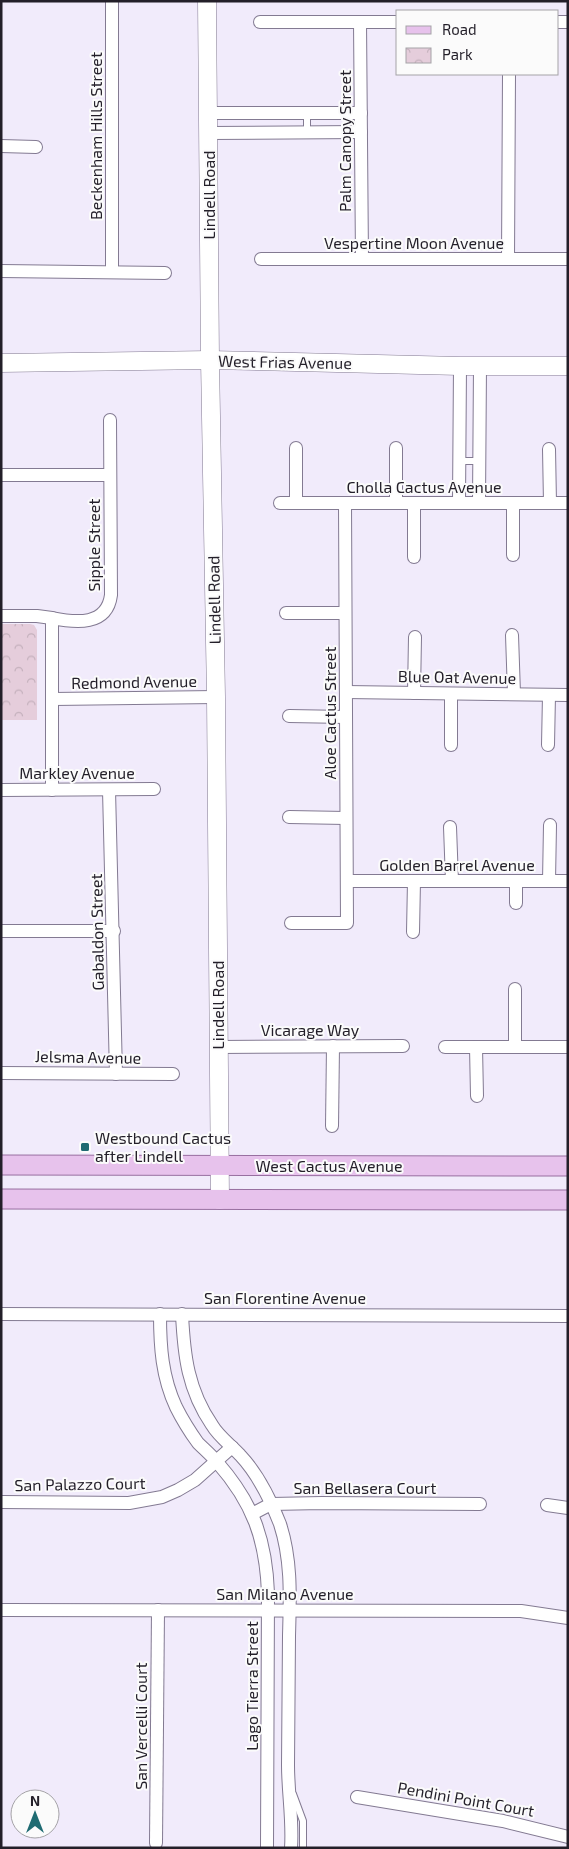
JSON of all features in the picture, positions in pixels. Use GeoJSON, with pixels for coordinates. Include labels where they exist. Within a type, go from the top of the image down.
{"type":"FeatureCollection","features":[{"type":"Feature","properties":{"kind":"main road","name":"West Cactus Avenue"},"geometry":{"type":"LineString","coordinates":[[1,1166],[568,1166]]}},
{"type":"Feature","properties":{"kind":"main road","name":"West Cactus Avenue"},"geometry":{"type":"LineString","coordinates":[[1,1199],[568,1200]]}},
{"type":"Feature","properties":{"kind":"street","name":"Beckenham Hills Street"},"geometry":{"type":"LineString","coordinates":[[112,1],[112,271]]}},
{"type":"Feature","properties":{"kind":"street","name":"Lindell Road"},"geometry":{"type":"LineString","coordinates":[[207,1],[220,1200]]}},
{"type":"Feature","properties":{"kind":"street"},"geometry":{"type":"LineString","coordinates":[[260,22],[396,22]]}},
{"type":"Feature","properties":{"kind":"street","name":"Palm Canopy Street"},"geometry":{"type":"LineString","coordinates":[[360,22],[362,259]]}},
{"type":"Feature","properties":{"kind":"street"},"geometry":{"type":"LineString","coordinates":[[508,75],[508,259]]}},
{"type":"Feature","properties":{"kind":"street"},"geometry":{"type":"LineString","coordinates":[[209,113],[361,113]]}},
{"type":"Feature","properties":{"kind":"street"},"geometry":{"type":"LineString","coordinates":[[209,133],[361,132]]}},
{"type":"Feature","properties":{"kind":"street"},"geometry":{"type":"LineString","coordinates":[[1,146],[36,147]]}},
{"type":"Feature","properties":{"kind":"street","name":"Vespertine Moon Avenue"},"geometry":{"type":"LineString","coordinates":[[261,259],[568,259]]}},
{"type":"Feature","properties":{"kind":"street"},"geometry":{"type":"LineString","coordinates":[[1,271],[165,273]]}},
{"type":"Feature","properties":{"kind":"street","name":"West Frias Avenue"},"geometry":{"type":"LineString","coordinates":[[1,363],[210,360],[460,366],[568,366]]}},
{"type":"Feature","properties":{"kind":"street"},"geometry":{"type":"LineString","coordinates":[[459,502],[460,366]]}},
{"type":"Feature","properties":{"kind":"street"},"geometry":{"type":"LineString","coordinates":[[479,502],[480,366]]}},
{"type":"Feature","properties":{"kind":"street","name":"Sipple Street"},"geometry":{"type":"LineString","coordinates":[[1,616],[37,616],[66,621],[87,620],[105,613],[110,605],[110,420]]}},
{"type":"Feature","properties":{"kind":"street"},"geometry":{"type":"LineString","coordinates":[[296,448],[296,503]]}},
{"type":"Feature","properties":{"kind":"street"},"geometry":{"type":"LineString","coordinates":[[396,448],[396,503]]}},
{"type":"Feature","properties":{"kind":"street"},"geometry":{"type":"LineString","coordinates":[[549,449],[550,503]]}},
{"type":"Feature","properties":{"kind":"street"},"geometry":{"type":"LineString","coordinates":[[1,476],[110,475]]}},
{"type":"Feature","properties":{"kind":"street","name":"Cholla Cactus Avenue"},"geometry":{"type":"LineString","coordinates":[[280,503],[568,503]]}},
{"type":"Feature","properties":{"kind":"street","name":"Aloe Cactus Street"},"geometry":{"type":"LineString","coordinates":[[291,923],[347,923],[345,503]]}},
{"type":"Feature","properties":{"kind":"street"},"geometry":{"type":"LineString","coordinates":[[414,503],[414,557]]}},
{"type":"Feature","properties":{"kind":"street"},"geometry":{"type":"LineString","coordinates":[[513,503],[513,555]]}},
{"type":"Feature","properties":{"kind":"street"},"geometry":{"type":"LineString","coordinates":[[286,613],[346,613]]}},
{"type":"Feature","properties":{"kind":"street"},"geometry":{"type":"LineString","coordinates":[[52,618],[52,790]]}},
{"type":"Feature","properties":{"kind":"street"},"geometry":{"type":"LineString","coordinates":[[512,635],[514,694]]}},
{"type":"Feature","properties":{"kind":"street"},"geometry":{"type":"LineString","coordinates":[[414,693],[415,637]]}},
{"type":"Feature","properties":{"kind":"street","name":"Blue Oat Avenue"},"geometry":{"type":"LineString","coordinates":[[346,692],[568,695]]}},
{"type":"Feature","properties":{"kind":"street"},"geometry":{"type":"LineString","coordinates":[[450,745],[451,694]]}},
{"type":"Feature","properties":{"kind":"street"},"geometry":{"type":"LineString","coordinates":[[548,745],[549,695]]}},
{"type":"Feature","properties":{"kind":"street","name":"Redmond Avenue"},"geometry":{"type":"LineString","coordinates":[[53,699],[216,697]]}},
{"type":"Feature","properties":{"kind":"street"},"geometry":{"type":"LineString","coordinates":[[289,716],[346,717]]}},
{"type":"Feature","properties":{"kind":"street","name":"Markley Avenue"},"geometry":{"type":"LineString","coordinates":[[1,790],[154,789]]}},
{"type":"Feature","properties":{"kind":"street","name":"Gabaldon Street"},"geometry":{"type":"LineString","coordinates":[[109,790],[114,931],[116,1074]]}},
{"type":"Feature","properties":{"kind":"street"},"geometry":{"type":"LineString","coordinates":[[289,817],[346,818]]}},
{"type":"Feature","properties":{"kind":"street"},"geometry":{"type":"LineString","coordinates":[[549,881],[550,825]]}},
{"type":"Feature","properties":{"kind":"street"},"geometry":{"type":"LineString","coordinates":[[450,827],[452,881]]}},
{"type":"Feature","properties":{"kind":"street","name":"Golden Barrel Avenue"},"geometry":{"type":"LineString","coordinates":[[347,881],[568,881]]}},
{"type":"Feature","properties":{"kind":"street"},"geometry":{"type":"LineString","coordinates":[[413,932],[414,881]]}},
{"type":"Feature","properties":{"kind":"street"},"geometry":{"type":"LineString","coordinates":[[516,881],[516,903]]}},
{"type":"Feature","properties":{"kind":"street"},"geometry":{"type":"LineString","coordinates":[[1,931],[114,931]]}},
{"type":"Feature","properties":{"kind":"street"},"geometry":{"type":"LineString","coordinates":[[515,989],[515,1047]]}},
{"type":"Feature","properties":{"kind":"street"},"geometry":{"type":"LineString","coordinates":[[332,1126],[333,1046]]}},
{"type":"Feature","properties":{"kind":"street","name":"Vicarage Way"},"geometry":{"type":"LineString","coordinates":[[218,1047],[403,1046]]}},
{"type":"Feature","properties":{"kind":"street"},"geometry":{"type":"LineString","coordinates":[[446,1046],[568,1047]]}},
{"type":"Feature","properties":{"kind":"street"},"geometry":{"type":"LineString","coordinates":[[476,1046],[477,1096]]}},
{"type":"Feature","properties":{"kind":"street","name":"Jelsma Avenue"},"geometry":{"type":"LineString","coordinates":[[1,1073],[174,1074]]}},
{"type":"Feature","properties":{"kind":"street","name":"San Florentine Avenue"},"geometry":{"type":"LineString","coordinates":[[1,1314],[568,1316]]}},
{"type":"Feature","properties":{"kind":"street","name":"Lago Tierra Street"},"geometry":{"type":"LineString","coordinates":[[160,1314],[162,1360],[167,1384],[177,1408],[198,1443],[234,1482],[252,1514],[263,1544],[267,1567],[268,1610],[267,1848]]}},
{"type":"Feature","properties":{"kind":"street"},"geometry":{"type":"LineString","coordinates":[[182,1314],[183,1348],[189,1379],[200,1405],[213,1427],[251,1469],[271,1504],[280,1525],[290,1569],[288,1766],[292,1832],[291,1848]]}},
{"type":"Feature","properties":{"kind":"street","name":"San Palazzo Court"},"geometry":{"type":"LineString","coordinates":[[1,1502],[143,1502],[162,1497],[195,1480],[232,1447]]}},
{"type":"Feature","properties":{"kind":"street","name":"San Bellasera Court"},"geometry":{"type":"LineString","coordinates":[[252,1514],[271,1504],[480,1504]]}},
{"type":"Feature","properties":{"kind":"street"},"geometry":{"type":"LineString","coordinates":[[547,1505],[568,1508]]}},
{"type":"Feature","properties":{"kind":"street","name":"San Milano Avenue"},"geometry":{"type":"LineString","coordinates":[[1,1610],[521,1611],[568,1618]]}},
{"type":"Feature","properties":{"kind":"street","name":"San Vercelli Court"},"geometry":{"type":"LineString","coordinates":[[156,1843],[158,1610]]}},
{"type":"Feature","properties":{"kind":"street","name":"Pendini Point Court"},"geometry":{"type":"LineString","coordinates":[[357,1797],[494,1819],[568,1836]]}},
{"type":"Feature","properties":{"kind":"lane"},"geometry":{"type":"LineString","coordinates":[[307,113],[307,132]]}},
{"type":"Feature","properties":{"kind":"lane"},"geometry":{"type":"LineString","coordinates":[[460,461],[480,461]]}},
{"type":"Feature","properties":{"kind":"lane"},"geometry":{"type":"LineString","coordinates":[[289,1786],[298,1803],[303,1821],[303,1848]]}},
{"type":"Feature","properties":{"kind":"green space"},"geometry":{"type":"Polygon","coordinates":[[[1,624],[30,624],[34,625],[37,630],[37,720],[1,720],[1,624]]]}},
{"type":"Feature","properties":{"kind":"place","name":"Westbound Cactus after Lindell"},"geometry":{"type":"Point","coordinates":[85,1147]}}]}
